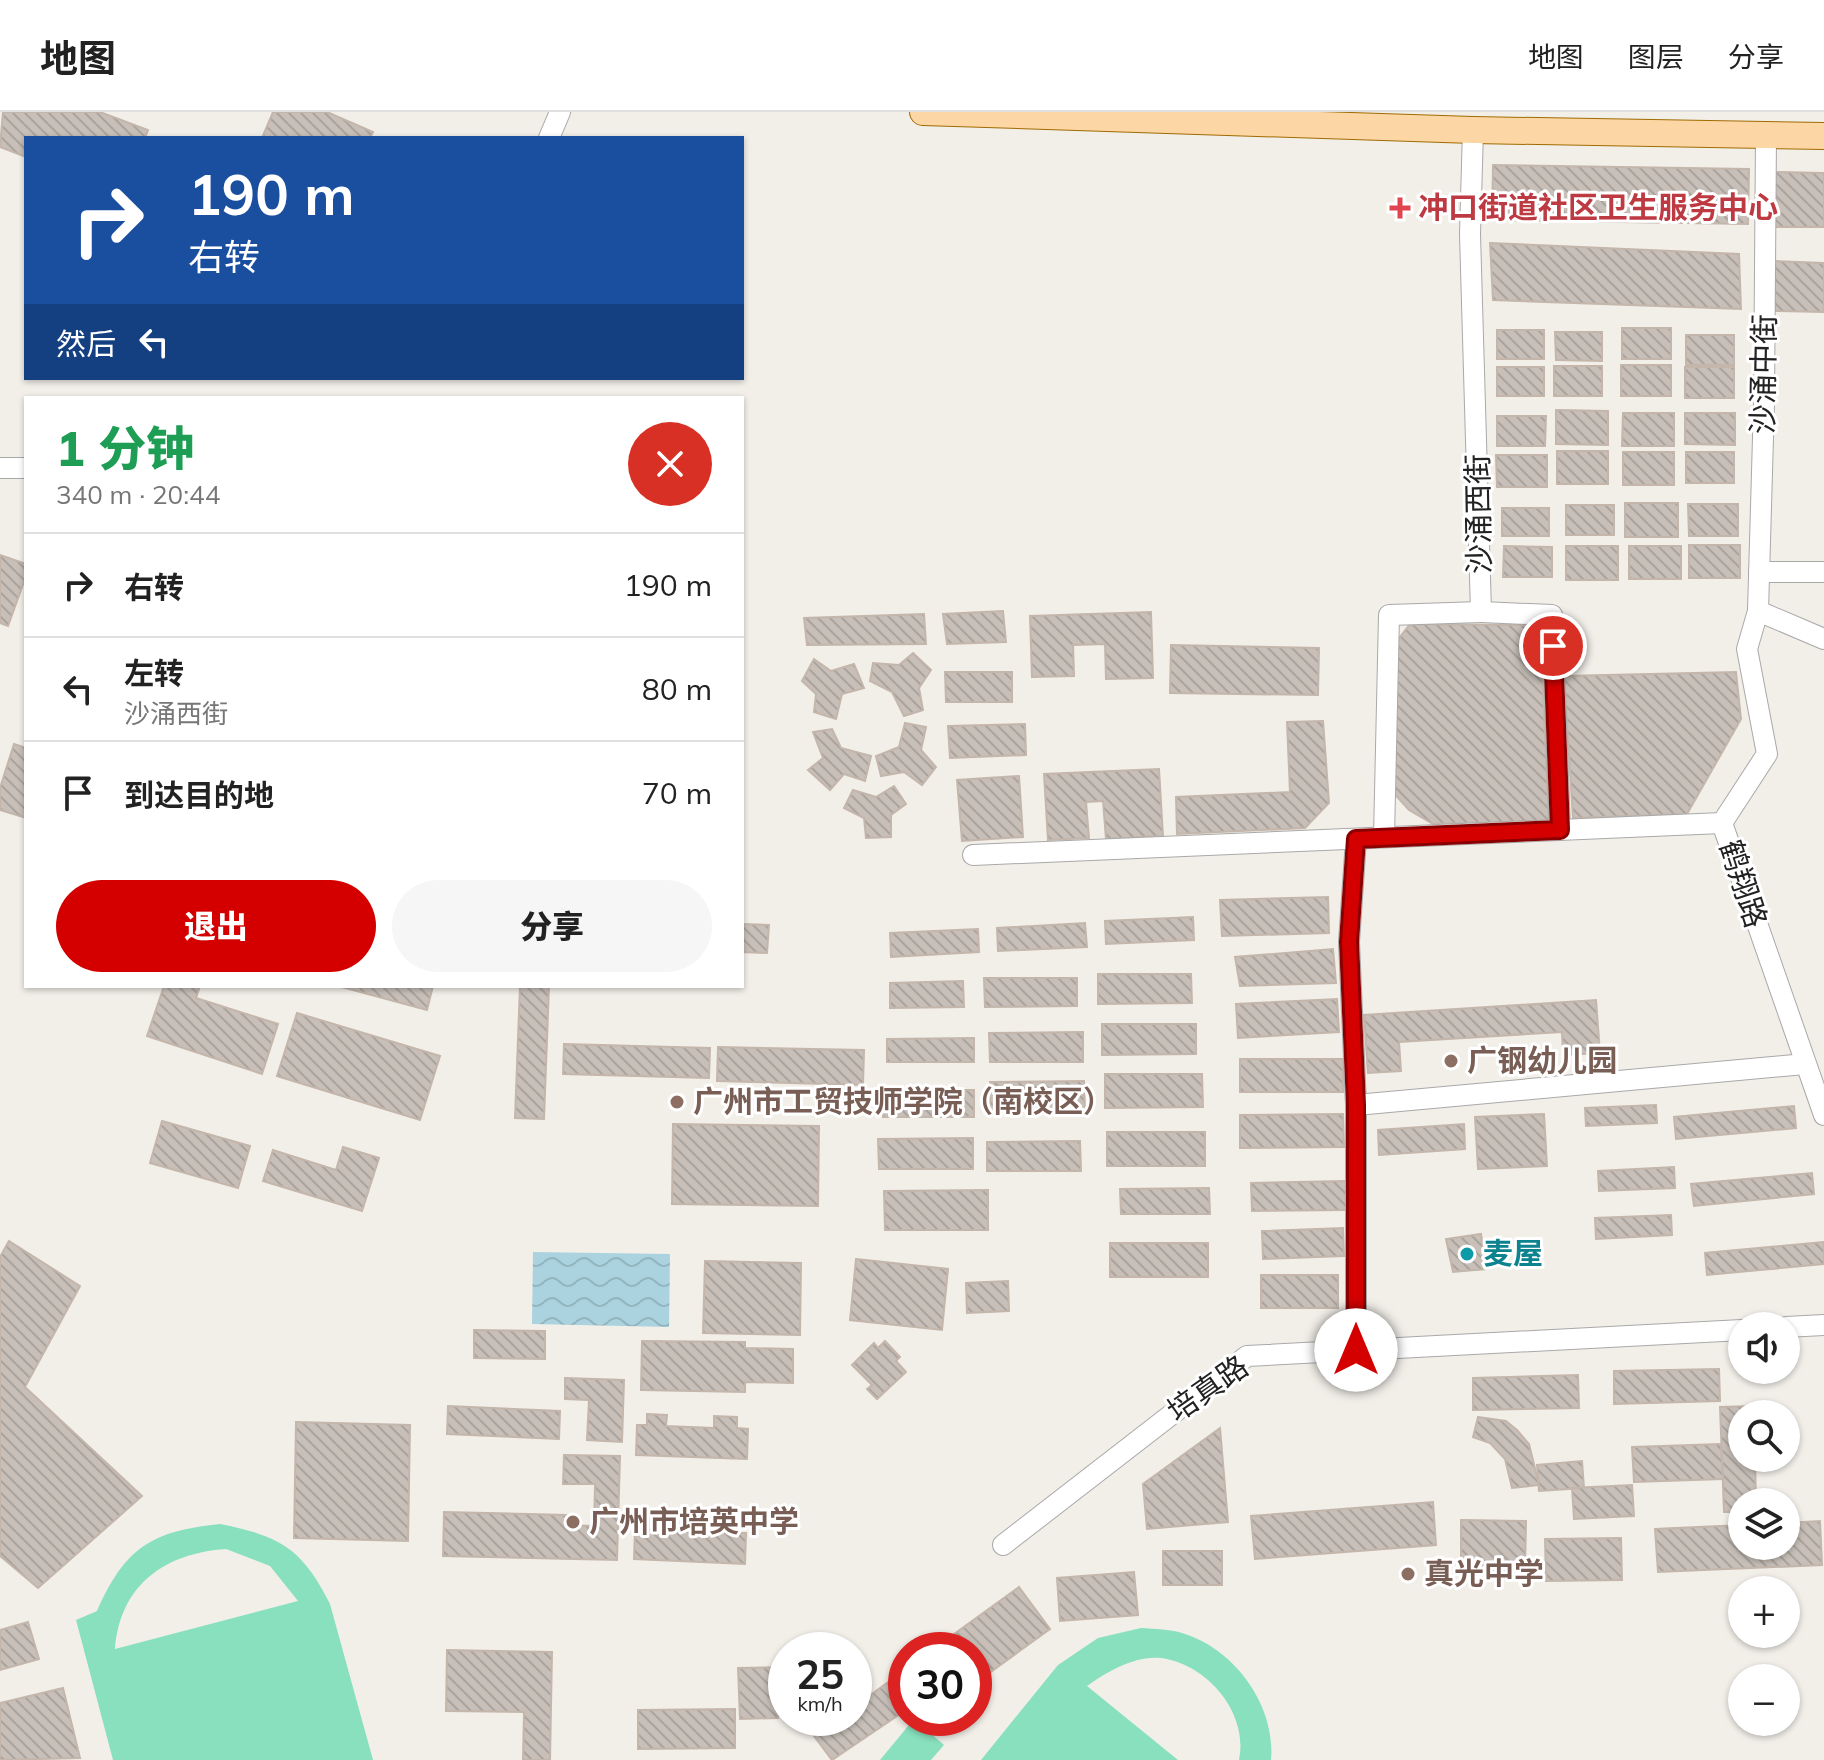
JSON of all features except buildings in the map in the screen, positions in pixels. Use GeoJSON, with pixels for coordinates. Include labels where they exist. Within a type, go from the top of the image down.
{"type":"FeatureCollection","features":[{"type":"Feature","properties":{"kind":"main road"},"geometry":{"type":"LineString","coordinates":[[923,112],[1473,130],[1824,136]]}},
{"type":"Feature","properties":{"kind":"street"},"geometry":{"type":"LineString","coordinates":[[550,136],[560,112]]}},
{"type":"Feature","properties":{"kind":"street","name":"沙涌西街"},"geometry":{"type":"LineString","coordinates":[[1473,130],[1470,234],[1481,612],[1552,615],[1560,830]]}},
{"type":"Feature","properties":{"kind":"street","name":"沙涌中街"},"geometry":{"type":"LineString","coordinates":[[1758,611],[1766,136]]}},
{"type":"Feature","properties":{"kind":"street"},"geometry":{"type":"LineString","coordinates":[[0,468],[24,468]]}},
{"type":"Feature","properties":{"kind":"street"},"geometry":{"type":"LineString","coordinates":[[1759,572],[1824,572]]}},
{"type":"Feature","properties":{"kind":"street"},"geometry":{"type":"LineString","coordinates":[[1758,611],[1824,639]]}},
{"type":"Feature","properties":{"kind":"street","name":"鹤翔路"},"geometry":{"type":"LineString","coordinates":[[1758,611],[1747,649],[1767,754],[1722,823],[1824,1115]]}},
{"type":"Feature","properties":{"kind":"street"},"geometry":{"type":"LineString","coordinates":[[1384,837],[1389,615],[1481,612]]}},
{"type":"Feature","properties":{"kind":"street"},"geometry":{"type":"LineString","coordinates":[[973,855],[1722,823]]}},
{"type":"Feature","properties":{"kind":"street"},"geometry":{"type":"LineString","coordinates":[[1356,839],[1349,942],[1356,1105],[1356,1350]]}},
{"type":"Feature","properties":{"kind":"street"},"geometry":{"type":"LineString","coordinates":[[1356,1105],[1805,1064]]}},
{"type":"Feature","properties":{"kind":"street"},"geometry":{"type":"LineString","coordinates":[[1800,1326],[1824,1325]]}},
{"type":"Feature","properties":{"kind":"street","name":"培真路"},"geometry":{"type":"LineString","coordinates":[[1003,1545],[1247,1356],[1728,1331]]}},
{"type":"Feature","properties":{"kind":"green space"},"geometry":{"type":"Polygon","coordinates":[[[220,1524],[259,1534],[287,1548],[309,1570],[330,1604],[373,1760],[113,1760],[76,1620],[97,1611],[118,1572],[143,1546],[158,1538],[220,1524]],[[226,1549],[184,1557],[166,1565],[136,1590],[119,1626],[115,1649],[298,1601],[270,1566],[226,1549]]]}},
{"type":"Feature","properties":{"kind":"green space"},"geometry":{"type":"Polygon","coordinates":[[[1141,1628],[1185,1634],[1220,1653],[1236,1667],[1249,1683],[1267,1720],[1271,1760],[1239,1760],[1238,1725],[1221,1694],[1194,1670],[1178,1662],[1151,1658],[1122,1666],[1087,1686],[1178,1760],[981,1760],[1058,1665],[1098,1638],[1141,1628]]]}},
{"type":"Feature","properties":{"kind":"green space"},"geometry":{"type":"Polygon","coordinates":[[[900,1736],[934,1736],[944,1745],[931,1760],[880,1760],[900,1736]]]}},
{"type":"Feature","properties":{"kind":"water"},"geometry":{"type":"Polygon","coordinates":[[[533,1252],[670,1254],[669,1327],[532,1324],[533,1252]]]}},
{"type":"Feature","properties":{"kind":"place","name":"冲口街道社区卫生服务中心"},"geometry":{"type":"Point","coordinates":[1400,208]}},
{"type":"Feature","properties":{"kind":"place","name":"广钢幼儿园"},"geometry":{"type":"Point","coordinates":[1451,1061]}},
{"type":"Feature","properties":{"kind":"place","name":"广州市工贸技师学院（南校区）"},"geometry":{"type":"Point","coordinates":[677,1102]}},
{"type":"Feature","properties":{"kind":"place","name":"麦屋"},"geometry":{"type":"Point","coordinates":[1467,1254]}},
{"type":"Feature","properties":{"kind":"place","name":"广州市培英中学"},"geometry":{"type":"Point","coordinates":[573,1522]}},
{"type":"Feature","properties":{"kind":"place","name":"真光中学"},"geometry":{"type":"Point","coordinates":[1408,1574]}},
{"type":"Feature","properties":{"kind":"route"},"geometry":{"type":"LineString","coordinates":[[1356,1350],[1356,1105],[1349,942],[1356,839],[1560,830],[1553,646]]}}]}
